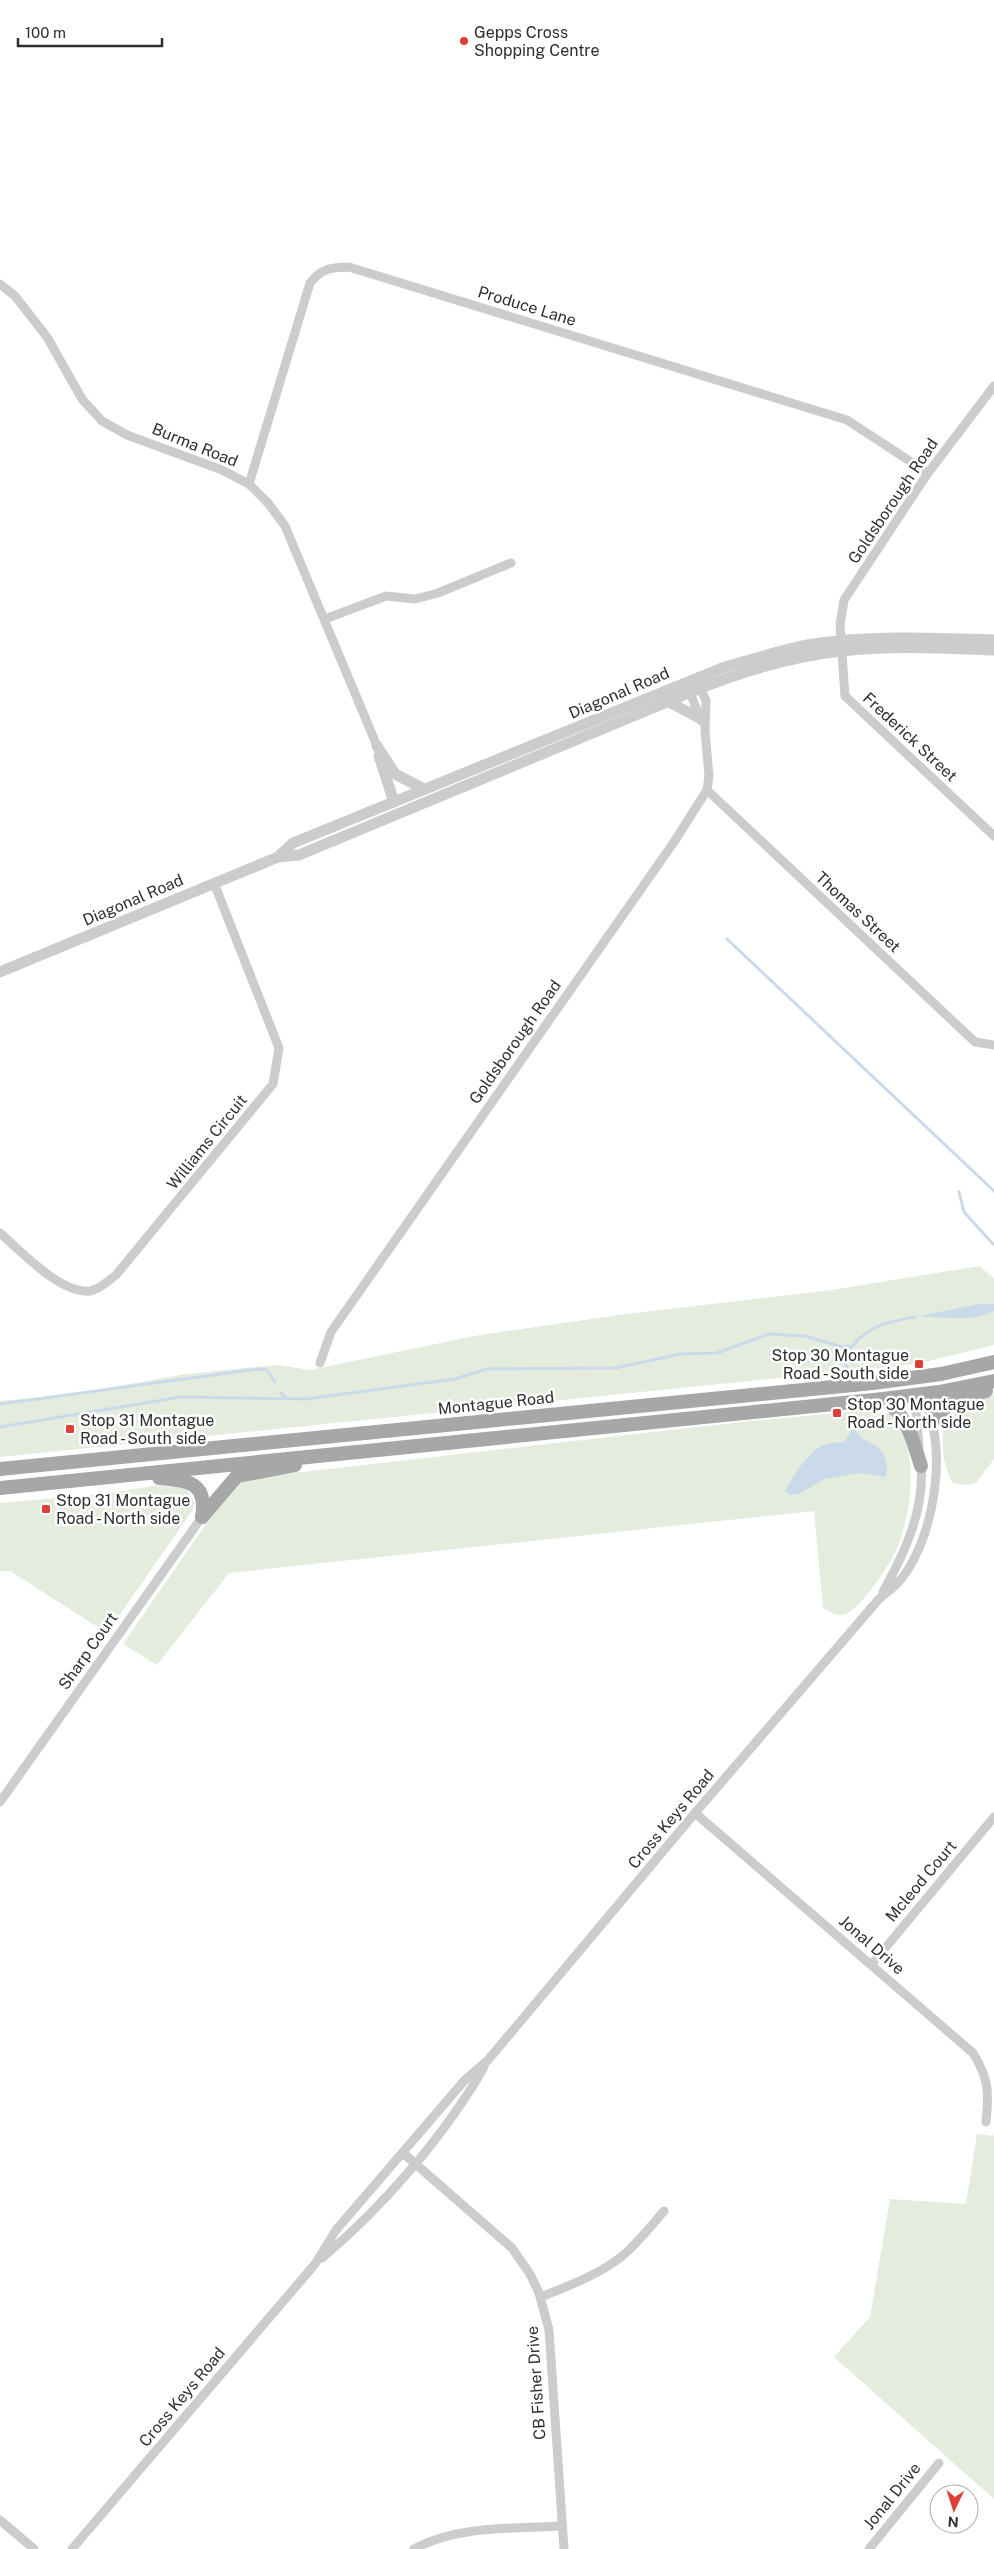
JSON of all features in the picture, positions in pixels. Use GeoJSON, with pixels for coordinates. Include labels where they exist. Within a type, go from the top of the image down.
{"type":"FeatureCollection","features":[{"type":"Feature","properties":{"kind":"main road","name":"Montague Road"},"geometry":{"type":"LineString","coordinates":[[0,1469],[922,1377],[974,1368],[994,1362]]}},
{"type":"Feature","properties":{"kind":"main road"},"geometry":{"type":"LineString","coordinates":[[922,1394],[946,1378],[974,1368]]}},
{"type":"Feature","properties":{"kind":"main road"},"geometry":{"type":"LineString","coordinates":[[0,1488],[883,1399],[994,1381]]}},
{"type":"Feature","properties":{"kind":"main road"},"geometry":{"type":"LineString","coordinates":[[817,1388],[909,1387],[922,1394]]}},
{"type":"Feature","properties":{"kind":"main road"},"geometry":{"type":"LineString","coordinates":[[932,1422],[940,1412],[957,1400],[994,1389]]}},
{"type":"Feature","properties":{"kind":"main road"},"geometry":{"type":"LineString","coordinates":[[883,1399],[900,1413],[921,1466]]}},
{"type":"Feature","properties":{"kind":"main road"},"geometry":{"type":"LineString","coordinates":[[202,1517],[237,1476],[277,1470],[334,1454]]}},
{"type":"Feature","properties":{"kind":"main road"},"geometry":{"type":"LineString","coordinates":[[123,1476],[179,1480],[194,1485],[200,1492],[203,1501],[202,1517]]}},
{"type":"Feature","properties":{"kind":"street","name":"Produce Lane"},"geometry":{"type":"LineString","coordinates":[[249,484],[310,283],[318,273],[332,267],[349,267],[847,420],[928,473]]}},
{"type":"Feature","properties":{"kind":"street","name":"Burma Road"},"geometry":{"type":"LineString","coordinates":[[0,284],[15,296],[47,337],[82,400],[102,421],[127,435],[215,467],[249,484],[268,504],[285,526],[377,746]]}},
{"type":"Feature","properties":{"kind":"street","name":"Goldsborough Road"},"geometry":{"type":"LineString","coordinates":[[843,646],[840,625],[844,600],[928,473],[993,388]]}},
{"type":"Feature","properties":{"kind":"street"},"geometry":{"type":"LineString","coordinates":[[325,619],[386,596],[415,600],[438,593],[510,563]]}},
{"type":"Feature","properties":{"kind":"street","name":"Diagonal Road"},"geometry":{"type":"LineString","coordinates":[[843,646],[889,639],[994,640]]}},
{"type":"Feature","properties":{"kind":"street","name":"Diagonal Road"},"geometry":{"type":"LineString","coordinates":[[0,972],[278,857],[299,855],[667,702],[722,668],[792,648],[843,646],[994,650]]}},
{"type":"Feature","properties":{"kind":"street","name":"Frederick Street"},"geometry":{"type":"LineString","coordinates":[[843,646],[846,696],[994,836]]}},
{"type":"Feature","properties":{"kind":"street","name":"Diagonal Road"},"geometry":{"type":"LineString","coordinates":[[278,857],[294,843],[424,789],[694,685]]}},
{"type":"Feature","properties":{"kind":"street"},"geometry":{"type":"LineString","coordinates":[[694,685],[700,719],[705,731]]}},
{"type":"Feature","properties":{"kind":"street"},"geometry":{"type":"LineString","coordinates":[[694,685],[706,701],[705,731],[709,776],[707,790]]}},
{"type":"Feature","properties":{"kind":"street"},"geometry":{"type":"LineString","coordinates":[[667,702],[700,719]]}},
{"type":"Feature","properties":{"kind":"street"},"geometry":{"type":"LineString","coordinates":[[377,746],[395,774],[424,789]]}},
{"type":"Feature","properties":{"kind":"street"},"geometry":{"type":"LineString","coordinates":[[377,746],[394,802],[425,803]]}},
{"type":"Feature","properties":{"kind":"street","name":"Goldsborough Road"},"geometry":{"type":"LineString","coordinates":[[320,1363],[331,1332],[674,842],[707,790]]}},
{"type":"Feature","properties":{"kind":"street","name":"Thomas Street"},"geometry":{"type":"LineString","coordinates":[[707,790],[975,1042],[994,1045]]}},
{"type":"Feature","properties":{"kind":"street","name":"Williams Circuit"},"geometry":{"type":"LineString","coordinates":[[0,1233],[60,1283],[74,1289],[90,1290],[104,1285],[116,1275],[273,1084],[279,1048],[214,883]]}},
{"type":"Feature","properties":{"kind":"street","name":"Cross Keys Road"},"geometry":{"type":"LineString","coordinates":[[72,2549],[315,2264],[367,2218],[414,2163],[450,2120],[488,2060],[695,1813],[879,1599],[901,1578],[917,1550],[927,1525],[936,1473],[932,1422],[928,1406],[922,1394]]}},
{"type":"Feature","properties":{"kind":"street","name":"Cross Keys Road"},"geometry":{"type":"LineString","coordinates":[[879,1599],[911,1535],[919,1502],[921,1466],[916,1412],[922,1394]]}},
{"type":"Feature","properties":{"kind":"street","name":"Sharp Court"},"geometry":{"type":"LineString","coordinates":[[0,1802],[202,1517]]}},
{"type":"Feature","properties":{"kind":"street","name":"Jonal Drive"},"geometry":{"type":"LineString","coordinates":[[695,1813],[973,2052],[984,2072],[988,2093],[986,2122]]}},
{"type":"Feature","properties":{"kind":"street","name":"Mcleod Court"},"geometry":{"type":"LineString","coordinates":[[872,1964],[994,1817]]}},
{"type":"Feature","properties":{"kind":"street","name":"Cross Keys Road"},"geometry":{"type":"LineString","coordinates":[[315,2264],[336,2230],[464,2081],[488,2060]]}},
{"type":"Feature","properties":{"kind":"street","name":"CB Fisher Drive"},"geometry":{"type":"LineString","coordinates":[[403,2153],[512,2248],[530,2274],[540,2297],[549,2330],[564,2549]]}},
{"type":"Feature","properties":{"kind":"street"},"geometry":{"type":"LineString","coordinates":[[540,2297],[568,2286],[615,2261],[632,2248],[664,2212]]}},
{"type":"Feature","properties":{"kind":"street","name":"Jonal Drive"},"geometry":{"type":"LineString","coordinates":[[869,2549],[939,2463]]}},
{"type":"Feature","properties":{"kind":"street"},"geometry":{"type":"LineString","coordinates":[[0,2520],[34,2549]]}},
{"type":"Feature","properties":{"kind":"street"},"geometry":{"type":"LineString","coordinates":[[414,2549],[436,2539],[462,2533],[561,2526]]}},
{"type":"Feature","properties":{"kind":"green space"},"geometry":{"type":"Polygon","coordinates":[[[979,1266],[994,1278],[994,1345],[916,1364],[0,1457],[0,1401],[74,1394],[186,1374],[277,1365],[310,1370],[474,1336],[626,1314],[832,1290],[979,1266]]]}},
{"type":"Feature","properties":{"kind":"green space"},"geometry":{"type":"Polygon","coordinates":[[[994,1395],[994,1459],[976,1483],[964,1485],[953,1483],[944,1460],[943,1451],[943,1434],[948,1418],[962,1406],[994,1395]]]}},
{"type":"Feature","properties":{"kind":"green space"},"geometry":{"type":"Polygon","coordinates":[[[861,1411],[890,1414],[897,1424],[909,1455],[911,1477],[909,1501],[905,1525],[895,1553],[867,1595],[851,1611],[844,1615],[836,1614],[823,1608],[814,1511],[229,1573],[157,1665],[123,1644],[233,1485],[240,1479],[751,1421],[861,1411]]]}},
{"type":"Feature","properties":{"kind":"green space"},"geometry":{"type":"Polygon","coordinates":[[[152,1486],[177,1487],[187,1490],[195,1503],[192,1511],[107,1633],[10,1571],[0,1571],[0,1503],[103,1494],[152,1486]]]}},
{"type":"Feature","properties":{"kind":"green space"},"geometry":{"type":"Polygon","coordinates":[[[994,2132],[994,2499],[834,2357],[870,2317],[890,2199],[966,2204],[977,2134],[993,2136],[994,2132]]]}},
{"type":"Feature","properties":{"kind":"water"},"geometry":{"type":"Polygon","coordinates":[[[979,1304],[994,1304],[994,1311],[986,1315],[966,1318],[915,1317],[979,1304]]]}},
{"type":"Feature","properties":{"kind":"water"},"geometry":{"type":"Polygon","coordinates":[[[854,1429],[863,1439],[877,1446],[884,1455],[887,1466],[886,1477],[860,1473],[825,1479],[798,1494],[790,1495],[785,1492],[792,1479],[814,1451],[826,1444],[843,1441],[851,1430],[854,1429]]]}},
{"type":"Feature","properties":{"kind":"waterway"},"geometry":{"type":"LineString","coordinates":[[727,939],[994,1191]]}},
{"type":"Feature","properties":{"kind":"waterway"},"geometry":{"type":"LineString","coordinates":[[959,1192],[964,1212],[993,1244]]}},
{"type":"Feature","properties":{"kind":"waterway"},"geometry":{"type":"LineString","coordinates":[[847,1370],[844,1357],[851,1347],[866,1333],[883,1324],[915,1317]]}},
{"type":"Feature","properties":{"kind":"waterway"},"geometry":{"type":"LineString","coordinates":[[0,1427],[181,1397],[306,1399],[455,1379],[487,1369],[615,1368],[681,1354],[717,1353],[769,1334],[805,1336],[842,1347],[851,1346]]}},
{"type":"Feature","properties":{"kind":"waterway"},"geometry":{"type":"LineString","coordinates":[[0,1404],[258,1369],[267,1370],[275,1382]]}},
{"type":"Feature","properties":{"kind":"waterway"},"geometry":{"type":"LineString","coordinates":[[280,1392],[287,1399]]}},
{"type":"Feature","properties":{"kind":"waterway"},"geometry":{"type":"LineString","coordinates":[[854,1421],[854,1429]]}},
{"type":"Feature","properties":{"kind":"place","name":"Gepps Cross Shopping Centre"},"geometry":{"type":"Point","coordinates":[464,41]}},
{"type":"Feature","properties":{"kind":"place","name":"Stop 30 Montague Road - South side"},"geometry":{"type":"Point","coordinates":[919,1364]}},
{"type":"Feature","properties":{"kind":"place","name":"Stop 30 Montague Road - North side"},"geometry":{"type":"Point","coordinates":[837,1413]}},
{"type":"Feature","properties":{"kind":"place","name":"Stop 31 Montague Road - South side"},"geometry":{"type":"Point","coordinates":[70,1429]}},
{"type":"Feature","properties":{"kind":"place","name":"Stop 31 Montague Road - North side"},"geometry":{"type":"Point","coordinates":[46,1509]}}]}
